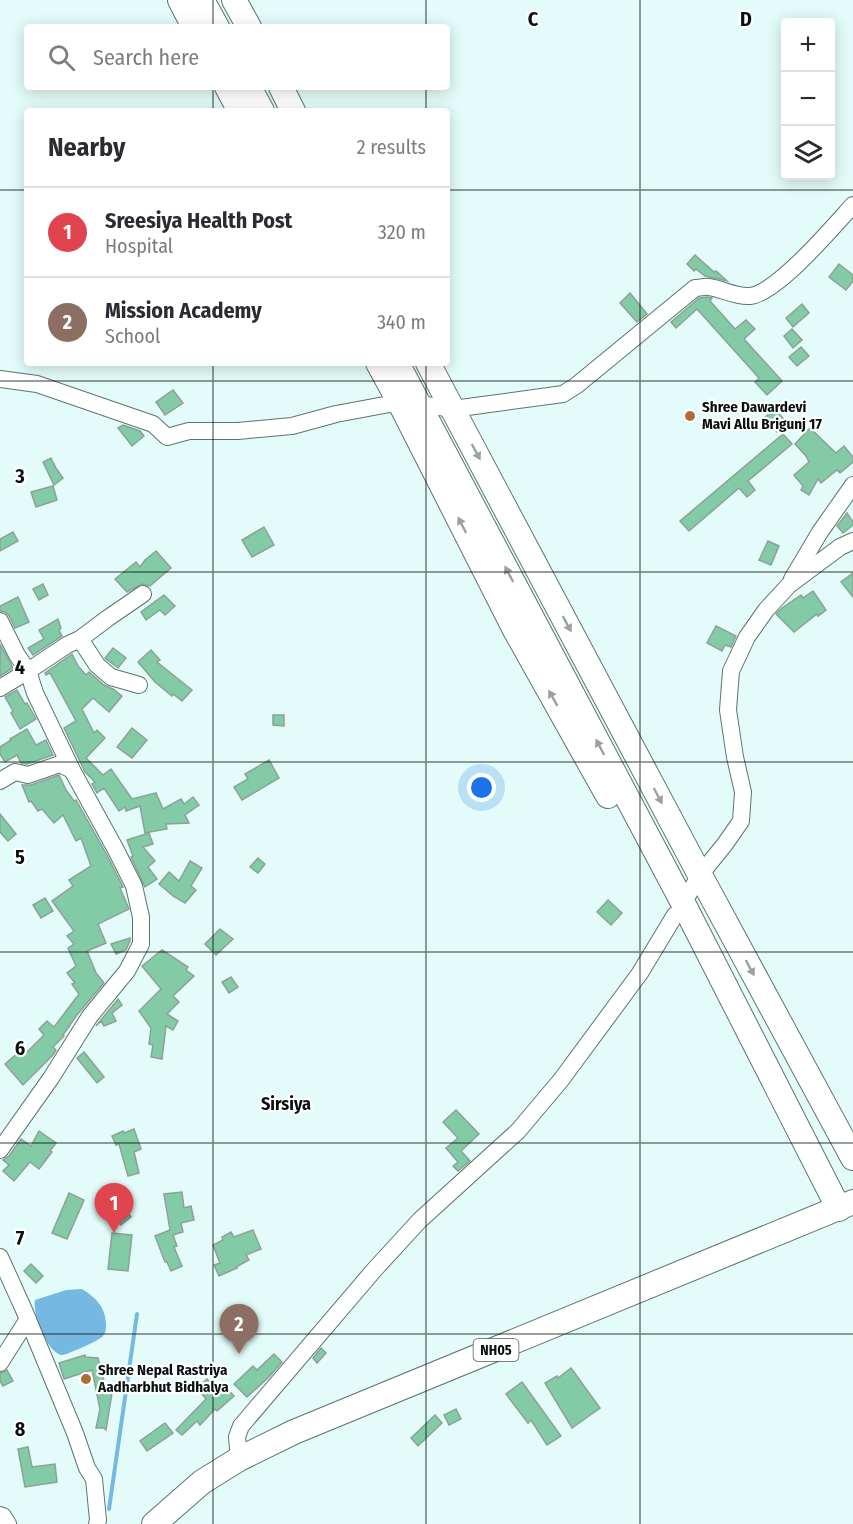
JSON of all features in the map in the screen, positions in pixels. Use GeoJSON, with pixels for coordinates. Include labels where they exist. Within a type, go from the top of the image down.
{"type":"FeatureCollection","features":[{"type":"Feature","properties":{"kind":"highway"},"geometry":{"type":"LineString","coordinates":[[180,0],[192,24]]}},
{"type":"Feature","properties":{"kind":"highway"},"geometry":{"type":"LineString","coordinates":[[202,0],[215,24]]}},
{"type":"Feature","properties":{"kind":"highway"},"geometry":{"type":"LineString","coordinates":[[234,0],[247,24]]}},
{"type":"Feature","properties":{"kind":"highway"},"geometry":{"type":"LineString","coordinates":[[229,90],[238,108]]}},
{"type":"Feature","properties":{"kind":"highway"},"geometry":{"type":"LineString","coordinates":[[251,90],[260,108]]}},
{"type":"Feature","properties":{"kind":"highway"},"geometry":{"type":"LineString","coordinates":[[282,90],[292,108]]}},
{"type":"Feature","properties":{"kind":"highway"},"geometry":{"type":"LineString","coordinates":[[380,366],[410,403]]}},
{"type":"Feature","properties":{"kind":"highway"},"geometry":{"type":"LineString","coordinates":[[398,366],[410,403],[679,909],[808,1148],[846,1206]]}},
{"type":"Feature","properties":{"kind":"highway"},"geometry":{"type":"LineString","coordinates":[[430,366],[853,1158]]}},
{"type":"Feature","properties":{"kind":"highway","name":"NH05"},"geometry":{"type":"LineString","coordinates":[[154,1524],[202,1482],[239,1459],[294,1432],[846,1206]]}},
{"type":"Feature","properties":{"kind":"street"},"geometry":{"type":"LineString","coordinates":[[0,379],[37,384],[153,424],[167,436],[189,431],[238,432],[292,426],[336,414],[410,403],[453,409],[563,394],[577,386],[695,288],[708,286],[748,296],[762,293],[779,281],[804,257],[853,205]]}},
{"type":"Feature","properties":{"kind":"street"},"geometry":{"type":"LineString","coordinates":[[789,585],[820,532],[853,485]]}},
{"type":"Feature","properties":{"kind":"street"},"geometry":{"type":"LineString","coordinates":[[239,1459],[237,1437],[241,1426],[375,1269],[420,1220],[518,1131],[561,1080],[640,973],[700,875],[741,821],[743,792],[728,710],[731,671],[747,637],[766,610],[789,585],[840,547],[853,541]]}},
{"type":"Feature","properties":{"kind":"street"},"geometry":{"type":"LineString","coordinates":[[0,687],[80,639],[143,594]]}},
{"type":"Feature","properties":{"kind":"street"},"geometry":{"type":"LineString","coordinates":[[0,621],[28,671],[35,693],[72,770],[134,886],[141,917],[141,944],[127,971],[90,1016],[51,1078],[0,1150]]}},
{"type":"Feature","properties":{"kind":"street"},"geometry":{"type":"LineString","coordinates":[[80,639],[97,665],[111,677],[139,685]]}},
{"type":"Feature","properties":{"kind":"street"},"geometry":{"type":"LineString","coordinates":[[0,781],[15,772],[28,776],[60,764],[72,770]]}},
{"type":"Feature","properties":{"kind":"street"},"geometry":{"type":"LineString","coordinates":[[0,1257],[28,1319],[87,1468],[94,1479],[97,1524]]}},
{"type":"Feature","properties":{"kind":"street"},"geometry":{"type":"LineString","coordinates":[[0,1363],[28,1319]]}},
{"type":"Feature","properties":{"kind":"street"},"geometry":{"type":"LineString","coordinates":[[0,1515],[8,1524]]}},
{"type":"Feature","properties":{"kind":"water"},"geometry":{"type":"Polygon","coordinates":[[[82,1289],[102,1307],[105,1332],[102,1337],[90,1344],[60,1355],[48,1344],[41,1329],[35,1300],[66,1290],[82,1289]]]}},
{"type":"Feature","properties":{"kind":"building"},"geometry":{"type":"Polygon","coordinates":[[[695,255],[727,281],[705,276],[696,269],[694,271],[687,264],[695,255]]]}},
{"type":"Feature","properties":{"kind":"building"},"geometry":{"type":"Polygon","coordinates":[[[839,264],[853,275],[853,281],[846,290],[829,277],[839,264]]]}},
{"type":"Feature","properties":{"kind":"building"},"geometry":{"type":"Polygon","coordinates":[[[630,293],[647,314],[637,322],[620,303],[630,293]]]}},
{"type":"Feature","properties":{"kind":"building"},"geometry":{"type":"Polygon","coordinates":[[[699,298],[712,298],[710,301],[735,329],[746,320],[755,329],[744,339],[782,381],[767,395],[755,382],[759,378],[697,309],[676,328],[671,322],[699,298]]]}},
{"type":"Feature","properties":{"kind":"building"},"geometry":{"type":"Polygon","coordinates":[[[802,304],[809,313],[793,327],[786,318],[802,304]]]}},
{"type":"Feature","properties":{"kind":"building"},"geometry":{"type":"Polygon","coordinates":[[[792,329],[802,340],[793,348],[784,336],[792,329]]]}},
{"type":"Feature","properties":{"kind":"building"},"geometry":{"type":"Polygon","coordinates":[[[801,347],[809,356],[797,366],[789,357],[801,347]]]}},
{"type":"Feature","properties":{"kind":"building"},"geometry":{"type":"Polygon","coordinates":[[[173,390],[183,403],[165,415],[156,402],[173,390]]]}},
{"type":"Feature","properties":{"kind":"building"},"geometry":{"type":"Polygon","coordinates":[[[775,409],[787,423],[777,432],[765,417],[775,409]]]}},
{"type":"Feature","properties":{"kind":"building"},"geometry":{"type":"Polygon","coordinates":[[[123,425],[140,431],[144,436],[132,446],[118,428],[123,425]]]}},
{"type":"Feature","properties":{"kind":"building"},"geometry":{"type":"Polygon","coordinates":[[[810,428],[836,453],[844,446],[853,457],[853,462],[840,473],[837,470],[821,483],[818,479],[809,495],[801,490],[803,486],[794,475],[809,462],[795,444],[810,428]]]}},
{"type":"Feature","properties":{"kind":"building"},"geometry":{"type":"Polygon","coordinates":[[[783,434],[792,444],[748,481],[755,490],[747,497],[739,488],[689,531],[680,521],[783,434]]]}},
{"type":"Feature","properties":{"kind":"building"},"geometry":{"type":"Polygon","coordinates":[[[51,458],[63,478],[54,485],[43,462],[51,458]]]}},
{"type":"Feature","properties":{"kind":"building"},"geometry":{"type":"Polygon","coordinates":[[[53,486],[57,500],[36,507],[31,492],[53,486]]]}},
{"type":"Feature","properties":{"kind":"building"},"geometry":{"type":"Polygon","coordinates":[[[847,513],[853,525],[843,533],[837,526],[847,513]]]}},
{"type":"Feature","properties":{"kind":"building"},"geometry":{"type":"Polygon","coordinates":[[[264,527],[274,545],[252,557],[242,540],[264,527]]]}},
{"type":"Feature","properties":{"kind":"building"},"geometry":{"type":"Polygon","coordinates":[[[13,532],[18,541],[0,551],[0,539],[13,532]]]}},
{"type":"Feature","properties":{"kind":"building"},"geometry":{"type":"Polygon","coordinates":[[[768,541],[779,546],[771,565],[759,560],[768,541]]]}},
{"type":"Feature","properties":{"kind":"building"},"geometry":{"type":"Polygon","coordinates":[[[156,551],[171,568],[150,586],[142,584],[127,592],[115,579],[136,562],[140,567],[156,551]]]}},
{"type":"Feature","properties":{"kind":"building"},"geometry":{"type":"Polygon","coordinates":[[[853,573],[853,597],[841,582],[853,573]]]}},
{"type":"Feature","properties":{"kind":"building"},"geometry":{"type":"Polygon","coordinates":[[[43,584],[48,595],[39,600],[33,589],[43,584]]]}},
{"type":"Feature","properties":{"kind":"building"},"geometry":{"type":"Polygon","coordinates":[[[813,591],[826,610],[818,616],[817,614],[794,632],[776,614],[801,595],[803,598],[813,591]]]}},
{"type":"Feature","properties":{"kind":"building"},"geometry":{"type":"Polygon","coordinates":[[[164,595],[175,606],[165,615],[160,610],[146,620],[141,612],[164,595]]]}},
{"type":"Feature","properties":{"kind":"building"},"geometry":{"type":"Polygon","coordinates":[[[18,597],[29,622],[15,628],[9,616],[0,611],[0,606],[18,597]]]}},
{"type":"Feature","properties":{"kind":"building"},"geometry":{"type":"Polygon","coordinates":[[[58,619],[62,636],[33,655],[28,648],[44,639],[39,630],[58,619]]]}},
{"type":"Feature","properties":{"kind":"building"},"geometry":{"type":"Polygon","coordinates":[[[716,626],[736,636],[731,647],[725,645],[722,651],[707,643],[716,626]]]}},
{"type":"Feature","properties":{"kind":"building"},"geometry":{"type":"Polygon","coordinates":[[[0,644],[13,668],[0,676],[0,644]]]}},
{"type":"Feature","properties":{"kind":"building"},"geometry":{"type":"Polygon","coordinates":[[[113,648],[126,658],[118,668],[105,658],[113,648]]]}},
{"type":"Feature","properties":{"kind":"building"},"geometry":{"type":"Polygon","coordinates":[[[151,650],[160,660],[157,662],[192,690],[182,701],[155,682],[138,662],[151,650]]]}},
{"type":"Feature","properties":{"kind":"building"},"geometry":{"type":"Polygon","coordinates":[[[72,654],[86,675],[89,672],[122,696],[109,712],[93,698],[82,709],[94,733],[97,730],[105,738],[86,758],[103,775],[111,769],[132,799],[156,793],[163,809],[181,799],[184,804],[193,797],[199,805],[185,815],[189,823],[166,824],[167,829],[145,833],[140,806],[126,811],[125,807],[119,811],[104,788],[97,793],[92,784],[95,782],[85,772],[64,728],[76,721],[50,673],[46,675],[45,673],[72,654]]]}},
{"type":"Feature","properties":{"kind":"building"},"geometry":{"type":"Polygon","coordinates":[[[17,690],[36,719],[20,729],[5,697],[17,690]]]}},
{"type":"Feature","properties":{"kind":"building"},"geometry":{"type":"Polygon","coordinates":[[[273,715],[284,715],[284,726],[273,725],[273,715]]]}},
{"type":"Feature","properties":{"kind":"building"},"geometry":{"type":"Polygon","coordinates":[[[132,728],[147,740],[132,758],[117,747],[132,728]]]}},
{"type":"Feature","properties":{"kind":"building"},"geometry":{"type":"Polygon","coordinates":[[[27,729],[36,745],[46,740],[53,755],[27,764],[21,763],[17,755],[5,762],[0,754],[0,747],[27,729]]]}},
{"type":"Feature","properties":{"kind":"building"},"geometry":{"type":"Polygon","coordinates":[[[269,760],[279,778],[242,800],[234,787],[248,779],[245,774],[269,760]]]}},
{"type":"Feature","properties":{"kind":"building"},"geometry":{"type":"Polygon","coordinates":[[[59,775],[107,855],[123,887],[120,888],[129,909],[98,924],[106,943],[87,951],[96,973],[104,983],[53,1047],[56,1050],[53,1055],[23,1085],[5,1064],[20,1051],[24,1055],[44,1035],[39,1029],[47,1021],[54,1027],[79,994],[72,984],[75,983],[67,973],[76,966],[68,948],[74,944],[67,936],[74,931],[52,901],[73,886],[69,880],[91,866],[81,838],[76,841],[63,815],[54,823],[42,809],[38,811],[31,801],[29,802],[22,785],[31,785],[59,775]]]}},
{"type":"Feature","properties":{"kind":"building"},"geometry":{"type":"Polygon","coordinates":[[[0,814],[16,834],[8,841],[0,832],[0,814]]]}},
{"type":"Feature","properties":{"kind":"building"},"geometry":{"type":"Polygon","coordinates":[[[149,833],[153,844],[143,847],[155,861],[148,867],[157,879],[145,887],[131,857],[133,856],[127,840],[149,833]]]}},
{"type":"Feature","properties":{"kind":"building"},"geometry":{"type":"Polygon","coordinates":[[[258,858],[265,864],[258,873],[250,867],[258,858]]]}},
{"type":"Feature","properties":{"kind":"building"},"geometry":{"type":"Polygon","coordinates":[[[190,861],[202,868],[191,886],[196,890],[185,903],[159,884],[169,872],[179,881],[190,861]]]}},
{"type":"Feature","properties":{"kind":"building"},"geometry":{"type":"Polygon","coordinates":[[[45,898],[53,911],[41,918],[33,905],[45,898]]]}},
{"type":"Feature","properties":{"kind":"building"},"geometry":{"type":"Polygon","coordinates":[[[608,900],[622,913],[611,925],[597,912],[608,900]]]}},
{"type":"Feature","properties":{"kind":"building"},"geometry":{"type":"Polygon","coordinates":[[[220,929],[233,939],[216,955],[205,944],[220,929]]]}},
{"type":"Feature","properties":{"kind":"building"},"geometry":{"type":"Polygon","coordinates":[[[130,938],[126,950],[116,954],[111,944],[130,938]]]}},
{"type":"Feature","properties":{"kind":"building"},"geometry":{"type":"Polygon","coordinates":[[[162,950],[188,967],[186,970],[194,976],[173,996],[179,1002],[167,1014],[178,1021],[173,1030],[166,1026],[162,1059],[151,1057],[153,1045],[149,1044],[151,1028],[139,1011],[161,989],[142,966],[162,950]]]}},
{"type":"Feature","properties":{"kind":"building"},"geometry":{"type":"Polygon","coordinates":[[[231,977],[238,987],[229,993],[222,982],[231,977]]]}},
{"type":"Feature","properties":{"kind":"building"},"geometry":{"type":"Polygon","coordinates":[[[118,999],[122,1005],[112,1013],[116,1021],[104,1026],[101,1021],[96,1026],[118,999]]]}},
{"type":"Feature","properties":{"kind":"building"},"geometry":{"type":"Polygon","coordinates":[[[84,1052],[104,1077],[97,1083],[77,1058],[84,1052]]]}},
{"type":"Feature","properties":{"kind":"building"},"geometry":{"type":"Polygon","coordinates":[[[456,1110],[479,1134],[461,1151],[470,1161],[458,1171],[453,1166],[458,1162],[446,1148],[458,1138],[443,1122],[456,1110]]]}},
{"type":"Feature","properties":{"kind":"building"},"geometry":{"type":"Polygon","coordinates":[[[134,1129],[141,1149],[134,1152],[139,1173],[128,1176],[119,1144],[116,1145],[112,1136],[134,1129]]]}},
{"type":"Feature","properties":{"kind":"building"},"geometry":{"type":"Polygon","coordinates":[[[39,1131],[56,1143],[50,1151],[52,1152],[39,1169],[30,1162],[14,1181],[3,1171],[9,1165],[3,1160],[9,1156],[21,1139],[31,1146],[39,1131]]]}},
{"type":"Feature","properties":{"kind":"building"},"geometry":{"type":"Polygon","coordinates":[[[182,1192],[184,1208],[191,1206],[194,1220],[181,1223],[183,1232],[173,1235],[177,1246],[174,1247],[182,1266],[171,1271],[155,1236],[170,1230],[164,1194],[182,1192]]]}},
{"type":"Feature","properties":{"kind":"building"},"geometry":{"type":"Polygon","coordinates":[[[69,1193],[84,1200],[67,1239],[52,1233],[69,1193]]]}},
{"type":"Feature","properties":{"kind":"building"},"geometry":{"type":"Polygon","coordinates":[[[113,1196],[131,1217],[121,1225],[104,1205],[113,1196]]]}},
{"type":"Feature","properties":{"kind":"building"},"geometry":{"type":"Polygon","coordinates":[[[253,1230],[261,1249],[246,1255],[249,1260],[219,1276],[214,1265],[220,1263],[213,1245],[223,1240],[222,1237],[231,1232],[234,1237],[253,1230]]]}},
{"type":"Feature","properties":{"kind":"building"},"geometry":{"type":"Polygon","coordinates":[[[112,1233],[132,1235],[128,1271],[108,1269],[112,1233]]]}},
{"type":"Feature","properties":{"kind":"building"},"geometry":{"type":"Polygon","coordinates":[[[31,1264],[43,1276],[36,1283],[24,1271],[31,1264]]]}},
{"type":"Feature","properties":{"kind":"building"},"geometry":{"type":"Polygon","coordinates":[[[244,1306],[253,1317],[246,1322],[237,1311],[244,1306]]]}},
{"type":"Feature","properties":{"kind":"building"},"geometry":{"type":"Polygon","coordinates":[[[321,1348],[326,1353],[317,1363],[313,1358],[321,1348]]]}},
{"type":"Feature","properties":{"kind":"building"},"geometry":{"type":"Polygon","coordinates":[[[274,1354],[282,1362],[247,1397],[234,1384],[253,1366],[257,1370],[274,1354]]]}},
{"type":"Feature","properties":{"kind":"building"},"geometry":{"type":"Polygon","coordinates":[[[85,1355],[85,1357],[98,1358],[107,1392],[112,1393],[106,1430],[96,1428],[100,1409],[92,1370],[64,1379],[59,1363],[85,1355]]]}},
{"type":"Feature","properties":{"kind":"building"},"geometry":{"type":"Polygon","coordinates":[[[571,1368],[600,1408],[572,1428],[545,1383],[557,1376],[558,1378],[571,1368]]]}},
{"type":"Feature","properties":{"kind":"building"},"geometry":{"type":"Polygon","coordinates":[[[7,1370],[13,1381],[3,1386],[0,1373],[7,1370]]]}},
{"type":"Feature","properties":{"kind":"building"},"geometry":{"type":"Polygon","coordinates":[[[207,1379],[218,1392],[224,1386],[234,1396],[217,1411],[215,1409],[200,1425],[197,1421],[182,1435],[176,1430],[206,1399],[197,1388],[207,1379]]]}},
{"type":"Feature","properties":{"kind":"building"},"geometry":{"type":"Polygon","coordinates":[[[522,1382],[561,1436],[547,1445],[531,1420],[528,1423],[506,1394],[522,1382]]]}},
{"type":"Feature","properties":{"kind":"building"},"geometry":{"type":"Polygon","coordinates":[[[456,1409],[461,1419],[449,1425],[444,1415],[456,1409]]]}},
{"type":"Feature","properties":{"kind":"building"},"geometry":{"type":"Polygon","coordinates":[[[435,1415],[442,1423],[418,1446],[411,1438],[435,1415]]]}},
{"type":"Feature","properties":{"kind":"building"},"geometry":{"type":"Polygon","coordinates":[[[165,1423],[173,1433],[147,1451],[140,1441],[165,1423]]]}},
{"type":"Feature","properties":{"kind":"building"},"geometry":{"type":"Polygon","coordinates":[[[28,1447],[32,1467],[55,1464],[57,1482],[25,1487],[18,1449],[28,1447]]]}},
{"type":"Feature","properties":{"kind":"waterway"},"geometry":{"type":"LineString","coordinates":[[109,1509],[137,1314]]}},
{"type":"Feature","properties":{"kind":"place","name":"Shree Dawardevi Mavi Allu Brigunj 17"},"geometry":{"type":"Point","coordinates":[690,416]}},
{"type":"Feature","properties":{"kind":"place","name":"Sreesiya Health Post"},"geometry":{"type":"Point","coordinates":[114,1233]}},
{"type":"Feature","properties":{"kind":"place","name":"Mission Academy"},"geometry":{"type":"Point","coordinates":[239,1354]}},
{"type":"Feature","properties":{"kind":"place","name":"Shree Nepal Rastriya Aadharbhut Bidhalya"},"geometry":{"type":"Point","coordinates":[86,1379]}},
{"type":"Feature","properties":{"kind":"district","name":"Sirsiya"},"geometry":{"type":"Point","coordinates":[286,1104]}}]}
